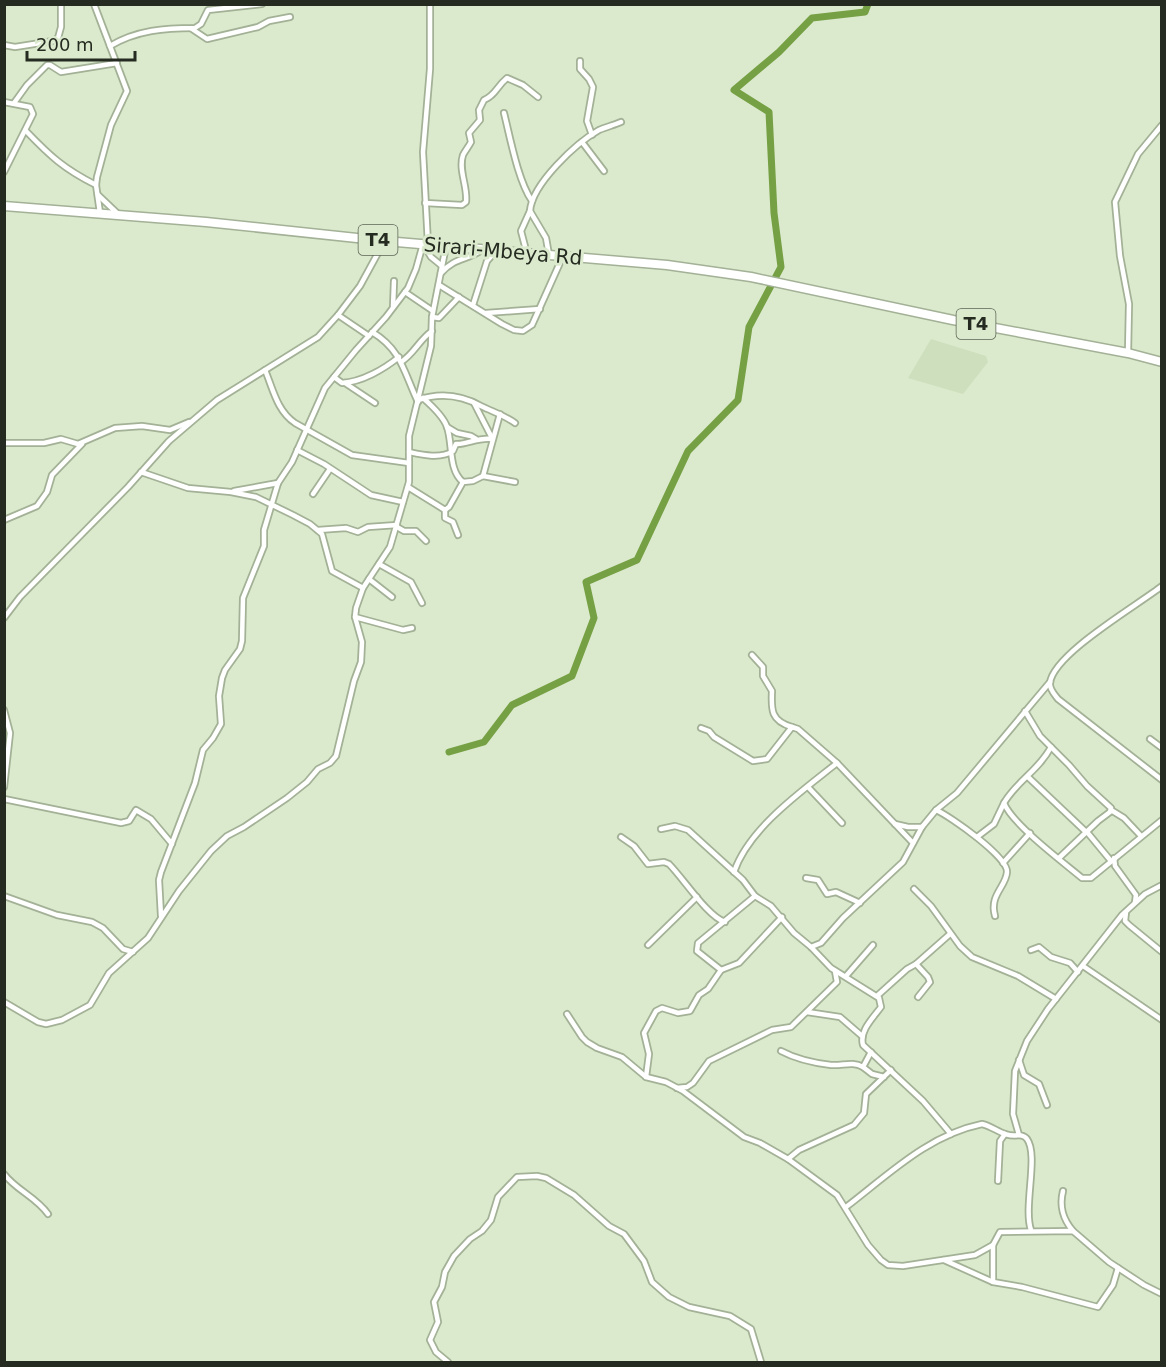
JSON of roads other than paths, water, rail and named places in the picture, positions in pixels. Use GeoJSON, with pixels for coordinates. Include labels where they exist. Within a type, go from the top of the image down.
{"type":"FeatureCollection","features":[{"type":"Feature","properties":{"kind":"highway","name":"Sirari-Mbeya Rd"},"geometry":{"type":"LineString","coordinates":[[4,206],[666,265],[751,278],[1128,353]]}},
{"type":"Feature","properties":{"kind":"highway","name":"T4"},"geometry":{"type":"LineString","coordinates":[[1128,353],[1161,362]]}},
{"type":"Feature","properties":{"kind":"street"},"geometry":{"type":"LineString","coordinates":[[4,45],[15,47],[53,41],[58,38],[61,27],[61,4]]}},
{"type":"Feature","properties":{"kind":"street"},"geometry":{"type":"LineString","coordinates":[[94,4],[127,91],[111,125],[96,185],[100,213]]}},
{"type":"Feature","properties":{"kind":"street"},"geometry":{"type":"LineString","coordinates":[[161,916],[159,880],[200,769],[200,756],[221,724],[219,696],[222,678],[240,649],[243,598],[264,546],[264,530],[278,483],[297,450],[326,388],[405,292],[425,244],[423,152],[430,69],[430,4]]}},
{"type":"Feature","properties":{"kind":"street"},"geometry":{"type":"LineString","coordinates":[[110,46],[121,39],[153,30],[199,26],[208,10],[261,5]]}},
{"type":"Feature","properties":{"kind":"street"},"geometry":{"type":"LineString","coordinates":[[190,28],[207,39],[290,17]]}},
{"type":"Feature","properties":{"kind":"street"},"geometry":{"type":"LineString","coordinates":[[580,61],[580,69],[593,87],[587,121],[592,135]]}},
{"type":"Feature","properties":{"kind":"street"},"geometry":{"type":"LineString","coordinates":[[14,104],[27,85],[47,65],[61,72],[117,63]]}},
{"type":"Feature","properties":{"kind":"street"},"geometry":{"type":"LineString","coordinates":[[425,203],[462,205],[466,202],[464,155],[471,142],[469,133],[480,120],[479,110],[483,100],[492,97],[507,78],[517,81],[538,97]]}},
{"type":"Feature","properties":{"kind":"street"},"geometry":{"type":"LineString","coordinates":[[4,102],[30,107],[33,114],[4,171]]}},
{"type":"Feature","properties":{"kind":"street"},"geometry":{"type":"LineString","coordinates":[[504,113],[514,156],[527,194],[532,201]]}},
{"type":"Feature","properties":{"kind":"street"},"geometry":{"type":"LineString","coordinates":[[527,254],[521,231],[532,201],[555,167],[592,135],[621,122]]}},
{"type":"Feature","properties":{"kind":"street"},"geometry":{"type":"LineString","coordinates":[[1128,353],[1129,304],[1120,256],[1115,202],[1138,154],[1161,125]]}},
{"type":"Feature","properties":{"kind":"street"},"geometry":{"type":"LineString","coordinates":[[26,131],[53,159],[72,173],[96,185]]}},
{"type":"Feature","properties":{"kind":"street"},"geometry":{"type":"LineString","coordinates":[[582,142],[604,171]]}},
{"type":"Feature","properties":{"kind":"street"},"geometry":{"type":"LineString","coordinates":[[98,195],[120,216]]}},
{"type":"Feature","properties":{"kind":"street"},"geometry":{"type":"LineString","coordinates":[[530,211],[546,238],[549,255]]}},
{"type":"Feature","properties":{"kind":"street"},"geometry":{"type":"LineString","coordinates":[[4,618],[169,441],[217,400],[313,340],[338,315],[360,286],[385,241]]}},
{"type":"Feature","properties":{"kind":"street"},"geometry":{"type":"LineString","coordinates":[[425,244],[431,257],[442,266]]}},
{"type":"Feature","properties":{"kind":"street"},"geometry":{"type":"LineString","coordinates":[[4,1002],[38,1022],[48,1024],[62,1020],[90,1005],[113,968],[148,938],[197,866],[218,843],[287,798],[336,756],[354,681],[361,662],[362,642],[355,617],[356,608],[363,588],[390,547],[408,487],[409,436],[420,400],[431,345],[432,314],[446,246]]}},
{"type":"Feature","properties":{"kind":"street"},"geometry":{"type":"LineString","coordinates":[[441,273],[449,263],[472,257],[482,250]]}},
{"type":"Feature","properties":{"kind":"street"},"geometry":{"type":"LineString","coordinates":[[473,305],[487,261],[496,251]]}},
{"type":"Feature","properties":{"kind":"street"},"geometry":{"type":"LineString","coordinates":[[439,285],[502,324],[514,330],[523,331],[532,325],[563,255]]}},
{"type":"Feature","properties":{"kind":"street"},"geometry":{"type":"LineString","coordinates":[[393,307],[392,294],[396,285],[394,281]]}},
{"type":"Feature","properties":{"kind":"street"},"geometry":{"type":"LineString","coordinates":[[405,292],[439,318],[459,297]]}},
{"type":"Feature","properties":{"kind":"street"},"geometry":{"type":"LineString","coordinates":[[486,313],[540,309]]}},
{"type":"Feature","properties":{"kind":"street"},"geometry":{"type":"LineString","coordinates":[[338,315],[394,349],[420,400],[435,408],[447,427],[454,468],[459,479],[463,482],[473,482],[483,476],[515,482]]}},
{"type":"Feature","properties":{"kind":"street"},"geometry":{"type":"LineString","coordinates":[[345,382],[369,376],[376,369],[410,356],[420,341],[432,331]]}},
{"type":"Feature","properties":{"kind":"street"},"geometry":{"type":"LineString","coordinates":[[265,370],[282,411],[289,419],[352,455],[409,463]]}},
{"type":"Feature","properties":{"kind":"street"},"geometry":{"type":"LineString","coordinates":[[334,377],[375,403]]}},
{"type":"Feature","properties":{"kind":"street"},"geometry":{"type":"LineString","coordinates":[[356,380],[361,393]]}},
{"type":"Feature","properties":{"kind":"street"},"geometry":{"type":"LineString","coordinates":[[420,400],[440,395],[473,400],[515,423]]}},
{"type":"Feature","properties":{"kind":"street"},"geometry":{"type":"LineString","coordinates":[[473,400],[492,439]]}},
{"type":"Feature","properties":{"kind":"street"},"geometry":{"type":"LineString","coordinates":[[483,476],[500,414]]}},
{"type":"Feature","properties":{"kind":"street"},"geometry":{"type":"LineString","coordinates":[[4,443],[44,442],[61,439],[76,444],[115,428],[142,426],[170,430],[194,420]]}},
{"type":"Feature","properties":{"kind":"street"},"geometry":{"type":"LineString","coordinates":[[447,427],[476,440]]}},
{"type":"Feature","properties":{"kind":"street"},"geometry":{"type":"LineString","coordinates":[[409,452],[429,456],[451,452],[456,444],[492,439]]}},
{"type":"Feature","properties":{"kind":"street"},"geometry":{"type":"LineString","coordinates":[[4,520],[37,506],[47,492],[52,475],[83,443]]}},
{"type":"Feature","properties":{"kind":"street"},"geometry":{"type":"LineString","coordinates":[[297,450],[370,495],[403,502]]}},
{"type":"Feature","properties":{"kind":"street"},"geometry":{"type":"LineString","coordinates":[[313,494],[330,469]]}},
{"type":"Feature","properties":{"kind":"street"},"geometry":{"type":"LineString","coordinates":[[141,472],[183,487],[231,492],[256,497],[271,504],[318,530],[324,537],[332,571],[363,588]]}},
{"type":"Feature","properties":{"kind":"street"},"geometry":{"type":"LineString","coordinates":[[458,535],[453,522],[445,518],[445,510],[463,482]]}},
{"type":"Feature","properties":{"kind":"street"},"geometry":{"type":"LineString","coordinates":[[231,492],[278,483]]}},
{"type":"Feature","properties":{"kind":"street"},"geometry":{"type":"LineString","coordinates":[[408,487],[445,510]]}},
{"type":"Feature","properties":{"kind":"street"},"geometry":{"type":"LineString","coordinates":[[318,530],[346,528],[355,532],[368,527],[397,526],[405,531],[416,531],[426,541]]}},
{"type":"Feature","properties":{"kind":"street"},"geometry":{"type":"LineString","coordinates":[[379,564],[411,582],[422,603]]}},
{"type":"Feature","properties":{"kind":"street"},"geometry":{"type":"LineString","coordinates":[[369,579],[392,597]]}},
{"type":"Feature","properties":{"kind":"street"},"geometry":{"type":"LineString","coordinates":[[811,947],[821,943],[906,858],[922,827],[936,810],[957,793],[1050,682],[1061,662],[1096,633],[1161,586]]}},
{"type":"Feature","properties":{"kind":"street"},"geometry":{"type":"LineString","coordinates":[[4,609],[13,606]]}},
{"type":"Feature","properties":{"kind":"street"},"geometry":{"type":"LineString","coordinates":[[355,617],[403,630],[412,628]]}},
{"type":"Feature","properties":{"kind":"street"},"geometry":{"type":"LineString","coordinates":[[752,655],[763,667],[763,676],[772,691],[774,716],[784,724],[805,734],[837,763],[913,843]]}},
{"type":"Feature","properties":{"kind":"street"},"geometry":{"type":"LineString","coordinates":[[1050,682],[1050,688],[1058,699],[1161,780]]}},
{"type":"Feature","properties":{"kind":"street"},"geometry":{"type":"LineString","coordinates":[[4,710],[10,733],[4,787]]}},
{"type":"Feature","properties":{"kind":"street"},"geometry":{"type":"LineString","coordinates":[[1025,711],[1035,728],[1087,786],[1141,836]]}},
{"type":"Feature","properties":{"kind":"street"},"geometry":{"type":"LineString","coordinates":[[701,728],[709,731],[714,737],[753,762],[767,759],[792,727]]}},
{"type":"Feature","properties":{"kind":"street"},"geometry":{"type":"LineString","coordinates":[[1150,739],[1161,748]]}},
{"type":"Feature","properties":{"kind":"street"},"geometry":{"type":"LineString","coordinates":[[977,837],[994,824],[1004,803],[1051,747]]}},
{"type":"Feature","properties":{"kind":"street"},"geometry":{"type":"LineString","coordinates":[[734,872],[738,860],[755,836],[777,813],[837,763]]}},
{"type":"Feature","properties":{"kind":"street"},"geometry":{"type":"LineString","coordinates":[[1028,777],[1113,859],[1115,866],[1136,895],[1134,905]]}},
{"type":"Feature","properties":{"kind":"street"},"geometry":{"type":"LineString","coordinates":[[808,788],[842,823]]}},
{"type":"Feature","properties":{"kind":"street"},"geometry":{"type":"LineString","coordinates":[[4,800],[121,823],[129,821],[136,810],[151,819],[172,844]]}},
{"type":"Feature","properties":{"kind":"street"},"geometry":{"type":"LineString","coordinates":[[1004,803],[1008,811],[1030,833],[1085,880],[1091,878],[1161,820]]}},
{"type":"Feature","properties":{"kind":"street"},"geometry":{"type":"LineString","coordinates":[[936,810],[956,821],[977,837],[1004,863],[1007,874],[996,896],[993,908],[995,916]]}},
{"type":"Feature","properties":{"kind":"street"},"geometry":{"type":"LineString","coordinates":[[1059,858],[1111,810]]}},
{"type":"Feature","properties":{"kind":"street"},"geometry":{"type":"LineString","coordinates":[[894,824],[922,827]]}},
{"type":"Feature","properties":{"kind":"street"},"geometry":{"type":"LineString","coordinates":[[661,829],[675,826],[688,830],[734,872],[755,896],[764,900],[782,917],[794,933],[836,971],[877,996],[881,1007],[862,1036],[863,1045],[923,1101],[951,1134]]}},
{"type":"Feature","properties":{"kind":"street"},"geometry":{"type":"LineString","coordinates":[[1004,863],[1030,833]]}},
{"type":"Feature","properties":{"kind":"street"},"geometry":{"type":"LineString","coordinates":[[621,837],[634,846],[648,864],[664,862],[669,864],[697,897],[725,922]]}},
{"type":"Feature","properties":{"kind":"street"},"geometry":{"type":"LineString","coordinates":[[1106,866],[1115,866]]}},
{"type":"Feature","properties":{"kind":"street"},"geometry":{"type":"LineString","coordinates":[[806,878],[818,880],[827,894],[836,892],[860,903]]}},
{"type":"Feature","properties":{"kind":"street"},"geometry":{"type":"LineString","coordinates":[[1019,1135],[1013,1114],[1016,1067],[1027,1041],[1056,999],[1126,912],[1145,894],[1161,885]]}},
{"type":"Feature","properties":{"kind":"street"},"geometry":{"type":"LineString","coordinates":[[914,889],[931,906],[950,934],[972,957],[1018,976],[1056,999]]}},
{"type":"Feature","properties":{"kind":"street"},"geometry":{"type":"LineString","coordinates":[[1136,895],[1145,894]]}},
{"type":"Feature","properties":{"kind":"street"},"geometry":{"type":"LineString","coordinates":[[4,896],[57,915],[92,922],[103,928],[123,949],[133,952]]}},
{"type":"Feature","properties":{"kind":"street"},"geometry":{"type":"LineString","coordinates":[[721,970],[697,951],[696,947],[701,939],[755,896]]}},
{"type":"Feature","properties":{"kind":"street"},"geometry":{"type":"LineString","coordinates":[[648,945],[697,897]]}},
{"type":"Feature","properties":{"kind":"street"},"geometry":{"type":"LineString","coordinates":[[1126,912],[1125,921],[1161,952]]}},
{"type":"Feature","properties":{"kind":"street"},"geometry":{"type":"LineString","coordinates":[[646,1077],[649,1054],[644,1033],[656,1011],[662,1008],[678,1013],[690,1011],[699,995],[708,989],[721,970],[739,963],[782,917]]}},
{"type":"Feature","properties":{"kind":"street"},"geometry":{"type":"LineString","coordinates":[[877,996],[950,934]]}},
{"type":"Feature","properties":{"kind":"street"},"geometry":{"type":"LineString","coordinates":[[820,956],[821,943]]}},
{"type":"Feature","properties":{"kind":"street"},"geometry":{"type":"LineString","coordinates":[[846,976],[873,945]]}},
{"type":"Feature","properties":{"kind":"street"},"geometry":{"type":"LineString","coordinates":[[1031,950],[1039,947],[1051,957],[1070,963],[1078,972]]}},
{"type":"Feature","properties":{"kind":"street"},"geometry":{"type":"LineString","coordinates":[[916,964],[930,982],[918,997]]}},
{"type":"Feature","properties":{"kind":"street"},"geometry":{"type":"LineString","coordinates":[[1083,966],[1161,1020]]}},
{"type":"Feature","properties":{"kind":"street"},"geometry":{"type":"LineString","coordinates":[[677,1088],[687,1087],[693,1083],[709,1061],[772,1030],[791,1027],[837,982],[836,971]]}},
{"type":"Feature","properties":{"kind":"street"},"geometry":{"type":"LineString","coordinates":[[807,1012],[840,1017],[862,1036]]}},
{"type":"Feature","properties":{"kind":"street"},"geometry":{"type":"LineString","coordinates":[[567,1014],[587,1042],[622,1057],[646,1077],[666,1082],[677,1088],[744,1137],[760,1143],[788,1160],[837,1195],[868,1245],[888,1265],[903,1266],[975,1255],[993,1245]]}},
{"type":"Feature","properties":{"kind":"street"},"geometry":{"type":"LineString","coordinates":[[781,1051],[813,1062],[831,1065],[858,1064],[872,1074],[884,1077]]}},
{"type":"Feature","properties":{"kind":"street"},"geometry":{"type":"LineString","coordinates":[[863,1067],[871,1052]]}},
{"type":"Feature","properties":{"kind":"street"},"geometry":{"type":"LineString","coordinates":[[1019,1060],[1024,1075],[1039,1084],[1047,1105]]}},
{"type":"Feature","properties":{"kind":"street"},"geometry":{"type":"LineString","coordinates":[[788,1160],[799,1150],[854,1125],[864,1113],[864,1096],[891,1070]]}},
{"type":"Feature","properties":{"kind":"street"},"geometry":{"type":"LineString","coordinates":[[1015,1079],[1024,1075]]}},
{"type":"Feature","properties":{"kind":"street"},"geometry":{"type":"LineString","coordinates":[[846,1207],[915,1153],[951,1134],[981,1124],[1005,1134],[1025,1137],[1029,1143],[1031,1161],[1028,1217],[1031,1230]]}},
{"type":"Feature","properties":{"kind":"street"},"geometry":{"type":"LineString","coordinates":[[998,1181],[1000,1142],[1005,1134]]}},
{"type":"Feature","properties":{"kind":"street"},"geometry":{"type":"LineString","coordinates":[[4,1174],[38,1202],[48,1214]]}},
{"type":"Feature","properties":{"kind":"street"},"geometry":{"type":"LineString","coordinates":[[448,1362],[436,1352],[430,1340],[438,1322],[434,1302],[442,1287],[448,1266],[463,1246],[482,1231],[491,1220],[495,1202],[511,1181],[517,1177],[537,1176],[546,1178],[574,1195],[609,1226],[627,1237],[644,1261],[652,1282],[669,1297],[689,1307],[730,1316],[751,1329],[761,1362]]}},
{"type":"Feature","properties":{"kind":"street"},"geometry":{"type":"LineString","coordinates":[[1063,1191],[1060,1202],[1065,1221],[1073,1231],[1099,1255],[1161,1294]]}},
{"type":"Feature","properties":{"kind":"street"},"geometry":{"type":"LineString","coordinates":[[993,1282],[993,1245],[1000,1232],[1073,1231]]}},
{"type":"Feature","properties":{"kind":"street"},"geometry":{"type":"LineString","coordinates":[[944,1260],[993,1282],[1098,1306],[1113,1285],[1118,1268]]}},
{"type":"Feature","properties":{"kind":"waterway"},"geometry":{"type":"LineString","coordinates":[[449,752],[484,742],[512,705],[572,676],[594,618],[586,582],[637,560],[688,451],[738,400],[749,327],[781,267],[774,213],[769,112],[734,90],[779,52],[812,18],[865,12],[868,4]]}}]}
